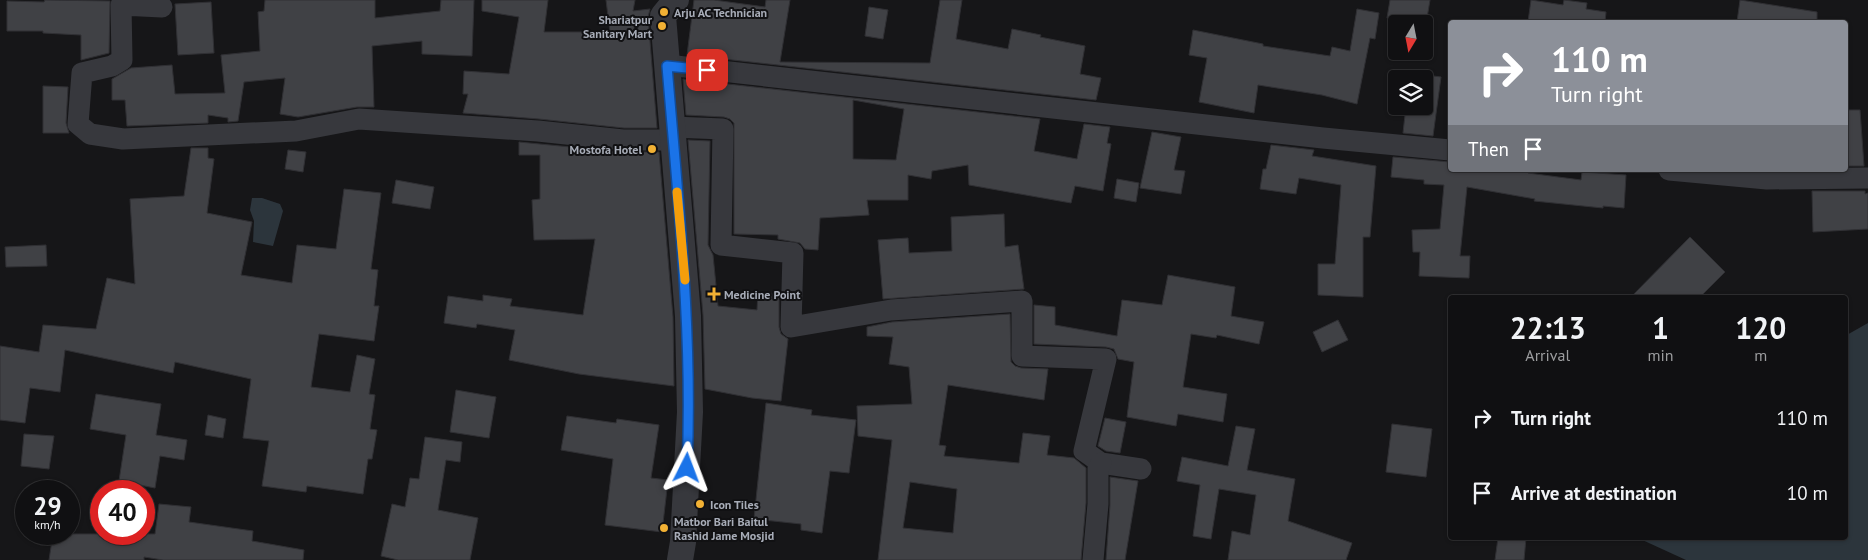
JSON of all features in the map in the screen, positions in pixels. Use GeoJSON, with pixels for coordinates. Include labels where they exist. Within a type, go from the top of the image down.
{"type":"FeatureCollection","features":[{"type":"Feature","properties":{"kind":"street"},"geometry":{"type":"LineString","coordinates":[[676,0],[664,16],[688,316],[690,412],[683,542],[680,560]]}},
{"type":"Feature","properties":{"kind":"street"},"geometry":{"type":"LineString","coordinates":[[162,7],[121,4],[122,60],[112,66],[82,73],[78,124],[90,134],[123,139],[296,131],[359,119],[518,129],[624,140],[672,133],[723,129],[721,244],[793,253],[792,327],[891,310],[1022,301],[1022,356],[1106,359],[1084,452],[1101,463],[1140,470]]}},
{"type":"Feature","properties":{"kind":"street"},"geometry":{"type":"LineString","coordinates":[[667,66],[1323,138],[1448,150]]}},
{"type":"Feature","properties":{"kind":"street"},"geometry":{"type":"LineString","coordinates":[[1691,172],[1767,179],[1868,178]]}},
{"type":"Feature","properties":{"kind":"street"},"geometry":{"type":"LineString","coordinates":[[1093,560],[1098,504],[1098,469],[1101,463]]}},
{"type":"Feature","properties":{"kind":"shaded area"},"geometry":{"type":"Polygon","coordinates":[[[252,198],[262,198],[280,204],[283,211],[273,246],[253,242],[254,221],[250,210],[252,198]]]}},
{"type":"Feature","properties":{"kind":"shaded area"},"geometry":{"type":"Polygon","coordinates":[[[1868,323],[1868,560],[1686,560],[1642,540],[1848,540],[1848,334],[1868,323]]]}},
{"type":"Feature","properties":{"kind":"building"},"geometry":{"type":"Polygon","coordinates":[[[45,0],[110,1],[109,53],[81,60],[81,35],[43,33],[43,31],[7,31],[7,1],[44,2],[45,0]]]}},
{"type":"Feature","properties":{"kind":"building"},"geometry":{"type":"Polygon","coordinates":[[[265,0],[375,0],[375,18],[440,11],[441,0],[474,0],[472,56],[422,54],[422,41],[372,46],[374,107],[357,107],[298,117],[280,114],[285,78],[244,82],[238,121],[228,122],[228,118],[208,115],[208,123],[127,126],[125,100],[112,100],[112,79],[131,68],[172,65],[175,94],[225,93],[221,55],[260,51],[258,12],[264,11],[265,0]]]}},
{"type":"Feature","properties":{"kind":"building"},"geometry":{"type":"Polygon","coordinates":[[[482,0],[548,0],[544,32],[610,32],[606,0],[635,0],[633,11],[650,9],[648,17],[657,128],[624,128],[463,113],[468,94],[463,94],[464,71],[509,74],[519,17],[482,11],[482,0]]]}},
{"type":"Feature","properties":{"kind":"building"},"geometry":{"type":"Polygon","coordinates":[[[694,0],[714,0],[765,7],[766,0],[790,0],[780,62],[930,63],[940,0],[962,0],[956,39],[1008,49],[1012,29],[1085,46],[1080,74],[1101,78],[1096,100],[687,55],[694,0]]]}},
{"type":"Feature","properties":{"kind":"building"},"geometry":{"type":"Polygon","coordinates":[[[1390,0],[1430,0],[1428,15],[1388,15],[1387,18],[1390,0]]]}},
{"type":"Feature","properties":{"kind":"building"},"geometry":{"type":"Polygon","coordinates":[[[1531,0],[1563,5],[1564,0],[1587,3],[1586,9],[1606,12],[1605,20],[1528,20],[1531,0]]]}},
{"type":"Feature","properties":{"kind":"building"},"geometry":{"type":"Polygon","coordinates":[[[1740,0],[1817,12],[1817,20],[1737,20],[1740,0]]]}},
{"type":"Feature","properties":{"kind":"building"},"geometry":{"type":"Polygon","coordinates":[[[211,2],[214,53],[178,55],[175,4],[211,2]]]}},
{"type":"Feature","properties":{"kind":"building"},"geometry":{"type":"Polygon","coordinates":[[[869,7],[888,10],[883,39],[865,36],[869,7]]]}},
{"type":"Feature","properties":{"kind":"building"},"geometry":{"type":"Polygon","coordinates":[[[1357,9],[1379,13],[1375,39],[1370,38],[1357,104],[1322,95],[1258,85],[1254,113],[1199,102],[1207,58],[1189,55],[1193,30],[1263,44],[1263,46],[1330,56],[1332,47],[1350,51],[1357,9]]]}},
{"type":"Feature","properties":{"kind":"building"},"geometry":{"type":"Polygon","coordinates":[[[1433,76],[1441,77],[1433,136],[1403,133],[1405,115],[1433,115],[1433,76]]]}},
{"type":"Feature","properties":{"kind":"building"},"geometry":{"type":"Polygon","coordinates":[[[683,79],[1040,119],[1034,151],[1077,159],[1084,124],[1110,127],[1107,143],[1111,144],[1103,191],[1075,186],[1071,203],[969,185],[968,165],[932,171],[931,179],[908,175],[908,200],[867,200],[869,215],[820,218],[818,250],[805,249],[800,243],[778,239],[778,235],[734,234],[734,123],[724,117],[686,115],[683,79]],[[853,100],[853,159],[896,160],[904,109],[853,100]]]}},
{"type":"Feature","properties":{"kind":"building"},"geometry":{"type":"Polygon","coordinates":[[[43,86],[68,87],[66,123],[69,133],[43,133],[43,86]]]}},
{"type":"Feature","properties":{"kind":"building"},"geometry":{"type":"Polygon","coordinates":[[[1848,110],[1860,110],[1864,166],[1848,166],[1848,110]]]}},
{"type":"Feature","properties":{"kind":"building"},"geometry":{"type":"Polygon","coordinates":[[[1152,132],[1181,137],[1174,170],[1185,171],[1181,194],[1140,188],[1152,132]]]}},
{"type":"Feature","properties":{"kind":"building"},"geometry":{"type":"Polygon","coordinates":[[[688,140],[710,141],[708,245],[713,255],[718,306],[757,310],[758,292],[779,294],[779,327],[781,334],[788,339],[781,401],[752,398],[705,389],[703,315],[688,140]]]}},
{"type":"Feature","properties":{"kind":"building"},"geometry":{"type":"Polygon","coordinates":[[[519,142],[622,152],[659,152],[673,317],[674,386],[579,374],[509,360],[515,330],[477,324],[476,328],[444,323],[448,296],[483,301],[483,295],[512,299],[510,306],[583,315],[595,239],[534,240],[532,200],[540,199],[540,155],[519,155],[519,142]]]}},
{"type":"Feature","properties":{"kind":"building"},"geometry":{"type":"Polygon","coordinates":[[[1271,145],[1314,150],[1312,156],[1376,166],[1370,237],[1363,237],[1363,297],[1318,295],[1318,264],[1335,264],[1341,185],[1299,178],[1296,194],[1260,189],[1263,169],[1266,169],[1271,145]]]}},
{"type":"Feature","properties":{"kind":"building"},"geometry":{"type":"Polygon","coordinates":[[[191,148],[208,148],[208,158],[214,159],[207,213],[252,222],[241,275],[292,283],[297,245],[336,249],[344,189],[381,193],[371,269],[378,270],[374,306],[379,306],[374,341],[319,334],[311,387],[350,392],[357,355],[375,359],[369,394],[375,395],[370,429],[377,430],[372,459],[368,459],[363,494],[307,486],[306,492],[262,486],[269,441],[243,438],[251,379],[175,362],[173,373],[65,350],[60,392],[30,388],[25,423],[0,420],[0,346],[39,352],[43,325],[96,329],[107,278],[135,284],[130,199],[184,196],[191,148]]]}},
{"type":"Feature","properties":{"kind":"building"},"geometry":{"type":"Polygon","coordinates":[[[288,150],[306,152],[303,172],[285,169],[288,150]]]}},
{"type":"Feature","properties":{"kind":"building"},"geometry":{"type":"Polygon","coordinates":[[[1393,157],[1448,162],[1448,172],[1528,172],[1581,180],[1582,172],[1626,175],[1624,208],[1603,206],[1603,208],[1534,201],[1535,199],[1467,187],[1460,256],[1470,256],[1469,278],[1419,276],[1420,252],[1413,252],[1412,230],[1440,229],[1444,185],[1424,184],[1424,180],[1391,177],[1393,157]]]}},
{"type":"Feature","properties":{"kind":"building"},"geometry":{"type":"Polygon","coordinates":[[[1117,179],[1139,183],[1136,202],[1114,198],[1117,179]]]}},
{"type":"Feature","properties":{"kind":"building"},"geometry":{"type":"Polygon","coordinates":[[[396,180],[434,187],[430,209],[392,203],[396,180]]]}},
{"type":"Feature","properties":{"kind":"building"},"geometry":{"type":"Polygon","coordinates":[[[1812,191],[1865,191],[1865,194],[1868,193],[1868,229],[1813,232],[1812,191]]]}},
{"type":"Feature","properties":{"kind":"building"},"geometry":{"type":"Polygon","coordinates":[[[1004,214],[1005,247],[1018,245],[1024,289],[883,299],[878,240],[908,238],[909,253],[952,251],[951,217],[1004,214]]]}},
{"type":"Feature","properties":{"kind":"building"},"geometry":{"type":"Polygon","coordinates":[[[1690,237],[1725,272],[1702,295],[1633,295],[1690,237]]]}},
{"type":"Feature","properties":{"kind":"building"},"geometry":{"type":"Polygon","coordinates":[[[46,245],[47,266],[6,267],[5,247],[46,245]]]}},
{"type":"Feature","properties":{"kind":"building"},"geometry":{"type":"Polygon","coordinates":[[[1168,275],[1235,287],[1231,316],[1264,322],[1259,344],[1217,335],[1216,338],[1191,334],[1183,387],[1227,394],[1223,422],[1178,414],[1176,426],[1127,417],[1134,362],[1118,359],[1114,349],[1106,347],[1034,344],[1034,305],[1055,307],[1055,325],[1117,336],[1122,300],[1162,305],[1168,275]]]}},
{"type":"Feature","properties":{"kind":"building"},"geometry":{"type":"Polygon","coordinates":[[[1010,314],[1011,362],[1021,368],[1048,369],[1044,400],[948,385],[939,445],[946,446],[944,456],[1019,463],[1023,433],[1050,436],[1047,455],[1074,458],[1086,468],[1086,503],[1081,560],[878,560],[892,440],[858,436],[857,406],[912,404],[909,367],[889,364],[893,337],[867,336],[867,327],[892,322],[1010,314]],[[910,482],[903,528],[953,533],[957,489],[910,482]]]}},
{"type":"Feature","properties":{"kind":"building"},"geometry":{"type":"Polygon","coordinates":[[[1338,320],[1348,340],[1322,352],[1313,332],[1338,320]]]}},
{"type":"Feature","properties":{"kind":"building"},"geometry":{"type":"Polygon","coordinates":[[[456,390],[496,397],[489,438],[450,432],[456,390]]]}},
{"type":"Feature","properties":{"kind":"building"},"geometry":{"type":"Polygon","coordinates":[[[96,394],[161,404],[156,435],[187,440],[184,460],[160,456],[155,488],[155,480],[119,480],[126,435],[90,429],[96,394]]]}},
{"type":"Feature","properties":{"kind":"building"},"geometry":{"type":"Polygon","coordinates":[[[766,403],[812,410],[811,415],[856,420],[849,473],[830,471],[822,533],[801,530],[801,524],[754,519],[766,403]]]}},
{"type":"Feature","properties":{"kind":"building"},"geometry":{"type":"Polygon","coordinates":[[[208,415],[226,419],[223,438],[205,435],[208,415]]]}},
{"type":"Feature","properties":{"kind":"building"},"geometry":{"type":"Polygon","coordinates":[[[567,416],[616,423],[617,419],[659,425],[651,478],[668,480],[662,532],[605,525],[613,459],[561,450],[567,416]]]}},
{"type":"Feature","properties":{"kind":"building"},"geometry":{"type":"Polygon","coordinates":[[[1105,418],[1126,422],[1120,453],[1106,451],[1098,446],[1105,418]]]}},
{"type":"Feature","properties":{"kind":"building"},"geometry":{"type":"Polygon","coordinates":[[[1392,424],[1432,429],[1426,477],[1386,472],[1392,424]]]}},
{"type":"Feature","properties":{"kind":"building"},"geometry":{"type":"Polygon","coordinates":[[[1236,426],[1255,429],[1247,470],[1295,479],[1288,521],[1352,543],[1346,560],[1228,560],[1232,531],[1250,535],[1256,495],[1219,489],[1211,539],[1193,536],[1200,485],[1177,481],[1182,457],[1228,466],[1236,426]]]}},
{"type":"Feature","properties":{"kind":"building"},"geometry":{"type":"Polygon","coordinates":[[[24,434],[54,436],[49,469],[21,466],[24,434]]]}},
{"type":"Feature","properties":{"kind":"building"},"geometry":{"type":"Polygon","coordinates":[[[425,437],[462,442],[460,462],[446,460],[438,510],[478,518],[470,560],[398,560],[381,556],[392,504],[405,507],[410,478],[419,479],[425,437]]]}},
{"type":"Feature","properties":{"kind":"building"},"geometry":{"type":"Polygon","coordinates":[[[1110,477],[1138,481],[1125,560],[1106,560],[1110,477]]]}},
{"type":"Feature","properties":{"kind":"building"},"geometry":{"type":"Polygon","coordinates":[[[159,504],[191,507],[189,522],[253,531],[252,541],[304,550],[303,560],[163,560],[144,557],[144,560],[49,560],[51,545],[80,545],[80,534],[90,534],[90,545],[155,545],[159,504]]]}},
{"type":"Feature","properties":{"kind":"building"},"geometry":{"type":"Polygon","coordinates":[[[1498,540],[1526,540],[1524,560],[1495,560],[1498,540]]]}},
{"type":"Feature","properties":{"kind":"slow traffic"},"geometry":{"type":"LineString","coordinates":[[677,192],[685,280]]}},
{"type":"Feature","properties":{"kind":"place","name":"Arju AC Technician"},"geometry":{"type":"Point","coordinates":[664,12]}},
{"type":"Feature","properties":{"kind":"place","name":"Shariatpur Sanitary Mart"},"geometry":{"type":"Point","coordinates":[662,26]}},
{"type":"Feature","properties":{"kind":"place","name":"Mostofa Hotel"},"geometry":{"type":"Point","coordinates":[652,149]}},
{"type":"Feature","properties":{"kind":"place","name":"Medicine Point"},"geometry":{"type":"Point","coordinates":[714,294]}},
{"type":"Feature","properties":{"kind":"place","name":"Icon Tiles"},"geometry":{"type":"Point","coordinates":[700,504]}},
{"type":"Feature","properties":{"kind":"place","name":"Matbor Bari Baitul Rashid Jame Mosjid"},"geometry":{"type":"Point","coordinates":[664,528]}},
{"type":"Feature","properties":{"kind":"route"},"geometry":{"type":"LineString","coordinates":[[687,468],[690,412],[688,316],[667,66],[707,70]]}}]}
